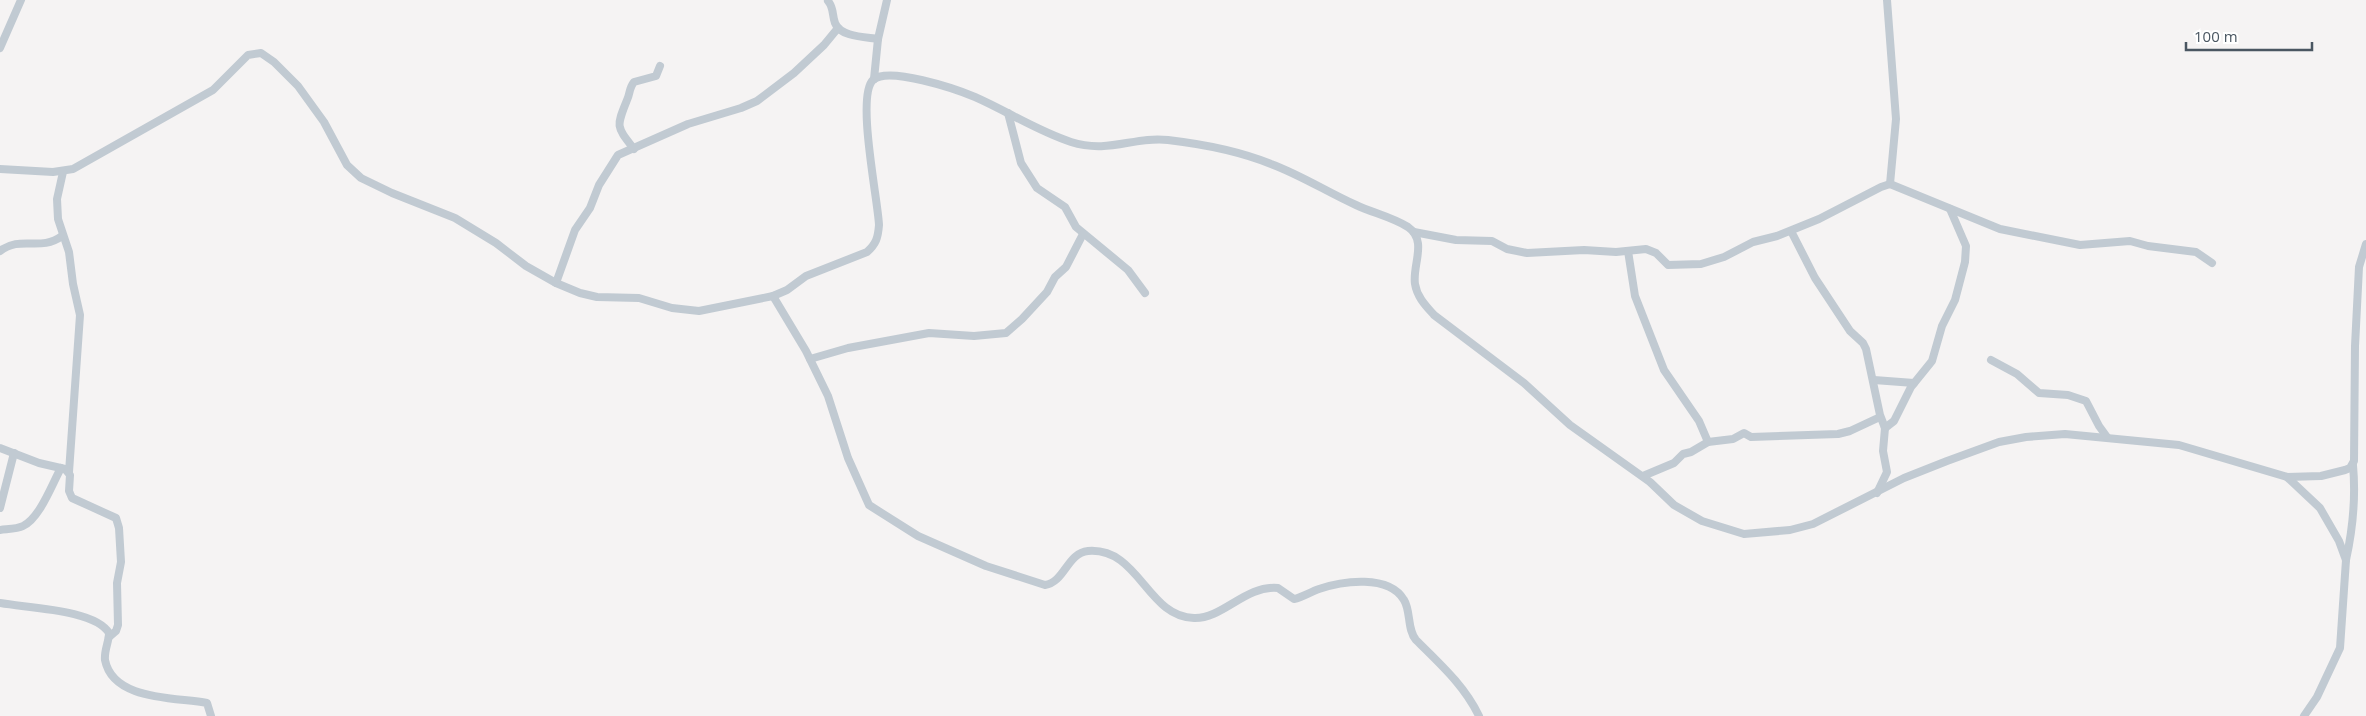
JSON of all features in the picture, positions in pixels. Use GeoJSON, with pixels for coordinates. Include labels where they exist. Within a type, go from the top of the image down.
{"type":"FeatureCollection","features":[{"type":"Feature","properties":{"kind":"street"},"geometry":{"type":"LineString","coordinates":[[0,48],[22,0]]}},
{"type":"Feature","properties":{"kind":"street"},"geometry":{"type":"LineString","coordinates":[[874,79],[878,39],[887,0]]}},
{"type":"Feature","properties":{"kind":"street"},"geometry":{"type":"LineString","coordinates":[[1887,0],[1896,119],[1890,184]]}},
{"type":"Feature","properties":{"kind":"street"},"geometry":{"type":"LineString","coordinates":[[828,1],[838,28],[843,32],[878,39]]}},
{"type":"Feature","properties":{"kind":"street"},"geometry":{"type":"LineString","coordinates":[[556,283],[575,230],[590,208],[610,166],[618,155],[670,131],[741,108],[762,98],[794,73],[838,28]]}},
{"type":"Feature","properties":{"kind":"street"},"geometry":{"type":"LineString","coordinates":[[0,170],[63,172],[89,161],[220,84],[248,55],[261,53],[285,73],[311,103],[347,165],[353,172],[374,186],[455,218],[556,283],[590,296],[640,298],[691,311],[773,296],[787,290],[806,276],[867,252],[876,242],[878,214],[871,167],[867,96],[870,83],[874,79],[887,75],[907,77],[972,96],[1053,136],[1082,145],[1104,147],[1166,140],[1221,149],[1257,159],[1293,173],[1354,204],[1401,223],[1414,232],[1456,240],[1492,241],[1507,249],[1527,253],[1649,249],[1665,263],[1672,266],[1701,264],[1734,253],[1753,242],[1791,231],[1890,184],[2000,229],[2091,246],[2124,240],[2148,246],[2196,252],[2212,263]]}},
{"type":"Feature","properties":{"kind":"street"},"geometry":{"type":"LineString","coordinates":[[634,149],[619,125],[620,117],[628,100],[632,84],[636,80],[656,76],[660,66]]}},
{"type":"Feature","properties":{"kind":"street"},"geometry":{"type":"LineString","coordinates":[[1008,113],[1021,163],[1037,188],[1065,207],[1083,234],[1128,270],[1145,292]]}},
{"type":"Feature","properties":{"kind":"street"},"geometry":{"type":"LineString","coordinates":[[63,172],[57,199],[58,219],[62,236],[69,252],[73,284],[80,315],[69,491],[72,498],[112,515],[118,522],[121,562],[117,583],[118,625],[116,631],[109,637]]}},
{"type":"Feature","properties":{"kind":"street"},"geometry":{"type":"LineString","coordinates":[[1885,428],[1894,420],[1914,383],[1932,361],[1942,326],[1955,300],[1964,262],[1964,240],[1950,209]]}},
{"type":"Feature","properties":{"kind":"street"},"geometry":{"type":"LineString","coordinates":[[1791,231],[1815,278],[1850,331],[1863,343],[1874,380],[1880,417],[1885,428],[1883,451],[1887,472],[1877,493]]}},
{"type":"Feature","properties":{"kind":"street"},"geometry":{"type":"LineString","coordinates":[[1414,232],[1418,242],[1415,285],[1424,303],[1434,315],[1524,383],[1570,425],[1643,476],[1681,510],[1719,527],[1744,534],[1778,532],[1813,524],[1904,478],[2010,439],[2065,434],[2179,445],[2286,478],[2321,476],[2345,470],[2353,465]]}},
{"type":"Feature","properties":{"kind":"street"},"geometry":{"type":"LineString","coordinates":[[810,359],[848,348],[930,333],[974,336],[1006,333],[1047,292],[1055,277],[1066,267],[1083,234]]}},
{"type":"Feature","properties":{"kind":"street"},"geometry":{"type":"LineString","coordinates":[[0,251],[13,243],[49,243],[62,236]]}},
{"type":"Feature","properties":{"kind":"street"},"geometry":{"type":"LineString","coordinates":[[2304,716],[2317,697],[2340,648],[2346,560],[2352,532],[2354,508],[2355,346],[2359,267],[2366,244]]}},
{"type":"Feature","properties":{"kind":"street"},"geometry":{"type":"LineString","coordinates":[[1628,251],[1634,296],[1664,370],[1699,421],[1708,442]]}},
{"type":"Feature","properties":{"kind":"street"},"geometry":{"type":"LineString","coordinates":[[773,296],[810,359],[828,396],[848,458],[865,500],[875,510],[909,532],[986,566],[1045,585],[1054,582],[1073,558],[1080,553],[1095,551],[1118,558],[1132,570],[1168,610],[1191,618],[1207,616],[1253,591],[1278,588],[1294,599],[1320,588],[1337,585],[1379,583],[1396,591],[1403,599],[1415,638],[1458,682],[1479,716]]}},
{"type":"Feature","properties":{"kind":"street"},"geometry":{"type":"LineString","coordinates":[[1991,360],[2017,374],[2039,393],[2068,395],[2086,401],[2107,437]]}},
{"type":"Feature","properties":{"kind":"street"},"geometry":{"type":"LineString","coordinates":[[1874,380],[1914,383]]}},
{"type":"Feature","properties":{"kind":"street"},"geometry":{"type":"LineString","coordinates":[[1643,476],[1674,463],[1683,454],[1691,452],[1708,442],[1733,439],[1746,432],[1751,437],[1838,434],[1850,431],[1880,417]]}},
{"type":"Feature","properties":{"kind":"street"},"geometry":{"type":"LineString","coordinates":[[0,448],[69,472]]}},
{"type":"Feature","properties":{"kind":"street"},"geometry":{"type":"LineString","coordinates":[[0,508],[14,453]]}},
{"type":"Feature","properties":{"kind":"street"},"geometry":{"type":"LineString","coordinates":[[1,531],[21,527],[29,522],[39,511],[61,468]]}},
{"type":"Feature","properties":{"kind":"street"},"geometry":{"type":"LineString","coordinates":[[2286,478],[2320,508],[2339,541],[2346,560]]}},
{"type":"Feature","properties":{"kind":"street"},"geometry":{"type":"LineString","coordinates":[[0,603],[79,615],[104,627],[109,637],[105,655],[106,661],[112,675],[119,681],[138,691],[154,696],[206,703],[211,716]]}}]}
